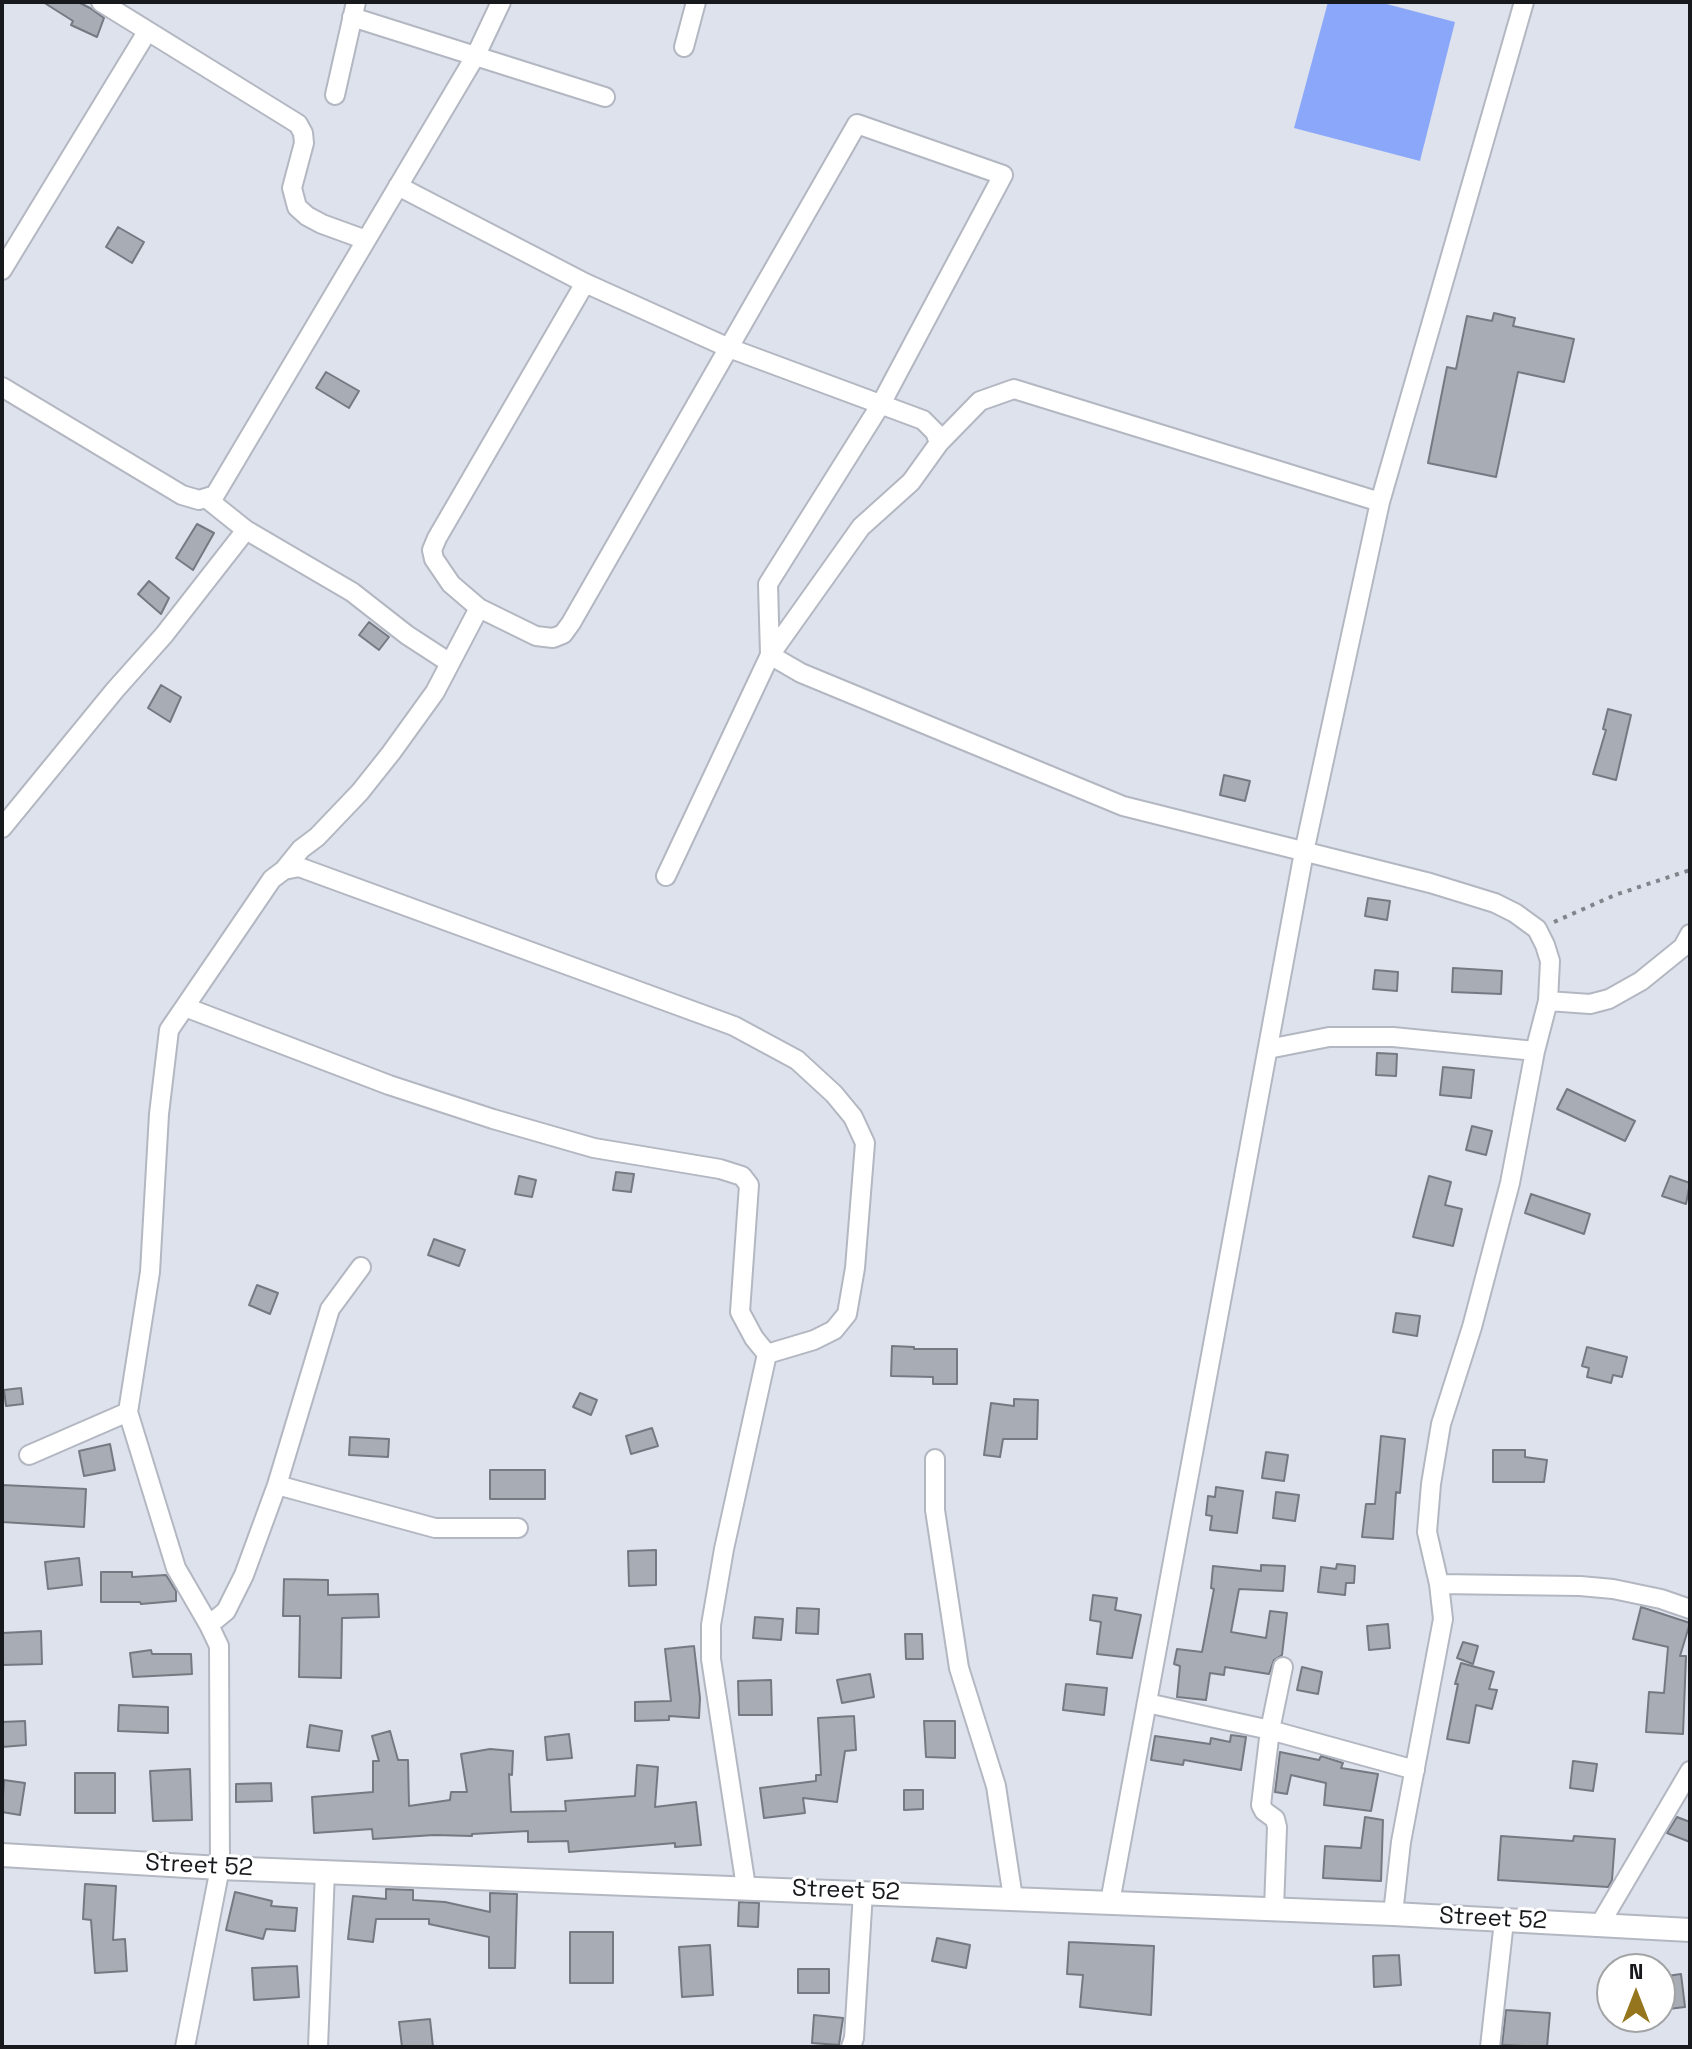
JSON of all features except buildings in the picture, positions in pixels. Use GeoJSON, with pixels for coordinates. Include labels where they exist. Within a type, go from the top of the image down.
{"type":"FeatureCollection","features":[{"type":"Feature","properties":{"kind":"street"},"geometry":{"type":"LineString","coordinates":[[101,2],[298,124],[304,143],[292,188],[297,207],[322,224],[366,240]]}},
{"type":"Feature","properties":{"kind":"street"},"geometry":{"type":"LineString","coordinates":[[2,387],[182,495],[199,500],[215,495],[476,55],[501,2]]}},
{"type":"Feature","properties":{"kind":"street"},"geometry":{"type":"LineString","coordinates":[[684,47],[696,2]]}},
{"type":"Feature","properties":{"kind":"street"},"geometry":{"type":"LineString","coordinates":[[1110,1902],[1304,852],[1380,502],[1524,2]]}},
{"type":"Feature","properties":{"kind":"street"},"geometry":{"type":"LineString","coordinates":[[335,95],[354,10],[476,55],[605,97]]}},
{"type":"Feature","properties":{"kind":"street"},"geometry":{"type":"LineString","coordinates":[[2,270],[147,32]]}},
{"type":"Feature","properties":{"kind":"street"},"geometry":{"type":"LineString","coordinates":[[585,283],[432,550],[434,559],[451,584],[479,608],[536,636],[553,638],[563,634],[857,124],[1003,175],[881,404],[768,584],[770,655]]}},
{"type":"Feature","properties":{"kind":"street"},"geometry":{"type":"LineString","coordinates":[[398,186],[585,283],[729,348],[923,420],[935,432],[939,443]]}},
{"type":"Feature","properties":{"kind":"street"},"geometry":{"type":"LineString","coordinates":[[666,876],[770,655],[861,527],[911,482],[939,443],[980,401],[1014,389],[1380,502]]}},
{"type":"Feature","properties":{"kind":"street"},"geometry":{"type":"LineString","coordinates":[[206,498],[246,530],[352,592],[407,635],[450,663]]}},
{"type":"Feature","properties":{"kind":"street"},"geometry":{"type":"LineString","coordinates":[[2,828],[164,635],[246,530]]}},
{"type":"Feature","properties":{"kind":"street"},"geometry":{"type":"LineString","coordinates":[[185,2047],[220,1868],[219,1646],[176,1568],[128,1412],[150,1272],[169,1030],[272,879],[376,772],[435,692],[479,608]]}},
{"type":"Feature","properties":{"kind":"street"},"geometry":{"type":"LineString","coordinates":[[770,655],[801,673],[1123,806],[1430,883],[1495,903],[1537,929],[1550,961],[1548,1001],[1535,1051],[1510,1183],[1472,1327],[1441,1424],[1431,1484],[1427,1532],[1443,1619],[1401,1842],[1393,1914]]}},
{"type":"Feature","properties":{"kind":"street"},"geometry":{"type":"LineString","coordinates":[[284,870],[299,867],[734,1026],[797,1060],[834,1094],[853,1117],[865,1143],[855,1268],[847,1314],[834,1330],[814,1340],[767,1354]]}},
{"type":"Feature","properties":{"kind":"street"},"geometry":{"type":"LineString","coordinates":[[1548,1001],[1590,1004],[1609,999],[1641,981],[1683,947],[1690,934]]}},
{"type":"Feature","properties":{"kind":"street"},"geometry":{"type":"LineString","coordinates":[[185,1007],[389,1085],[493,1119],[594,1148],[720,1169],[742,1176],[749,1185],[740,1312],[767,1354]]}},
{"type":"Feature","properties":{"kind":"street"},"geometry":{"type":"LineString","coordinates":[[1268,1049],[1329,1037],[1393,1037],[1535,1051]]}},
{"type":"Feature","properties":{"kind":"street"},"geometry":{"type":"LineString","coordinates":[[209,1625],[226,1611],[244,1575],[277,1485],[330,1309],[361,1267]]}},
{"type":"Feature","properties":{"kind":"street"},"geometry":{"type":"LineString","coordinates":[[746,1887],[711,1659],[711,1625],[724,1549],[767,1354]]}},
{"type":"Feature","properties":{"kind":"street"},"geometry":{"type":"LineString","coordinates":[[29,1455],[128,1412]]}},
{"type":"Feature","properties":{"kind":"street"},"geometry":{"type":"LineString","coordinates":[[935,1459],[935,1510],[959,1668],[996,1786],[1013,1898]]}},
{"type":"Feature","properties":{"kind":"street"},"geometry":{"type":"LineString","coordinates":[[277,1485],[435,1528],[518,1528]]}},
{"type":"Feature","properties":{"kind":"street"},"geometry":{"type":"LineString","coordinates":[[1439,1584],[1613,1589],[1690,1609]]}},
{"type":"Feature","properties":{"kind":"street"},"geometry":{"type":"LineString","coordinates":[[1274,1909],[1277,1827],[1275,1819],[1261,1805],[1270,1730],[1283,1667]]}},
{"type":"Feature","properties":{"kind":"street"},"geometry":{"type":"LineString","coordinates":[[1147,1703],[1270,1730],[1415,1770]]}},
{"type":"Feature","properties":{"kind":"street"},"geometry":{"type":"LineString","coordinates":[[1600,1924],[1690,1771]]}},
{"type":"Feature","properties":{"kind":"street","name":"Street 52"},"geometry":{"type":"LineString","coordinates":[[2,1855],[220,1868],[1110,1902],[1690,1930]]}},
{"type":"Feature","properties":{"kind":"street"},"geometry":{"type":"LineString","coordinates":[[318,2047],[325,1871]]}},
{"type":"Feature","properties":{"kind":"street"},"geometry":{"type":"LineString","coordinates":[[851,2047],[863,1892]]}},
{"type":"Feature","properties":{"kind":"street"},"geometry":{"type":"LineString","coordinates":[[1490,2047],[1504,1921]]}},
{"type":"Feature","properties":{"kind":"path"},"geometry":{"type":"LineString","coordinates":[[1537,929],[1615,895],[1690,870]]}},
{"type":"Feature","properties":{"kind":"water"},"geometry":{"type":"Polygon","coordinates":[[[1328,2],[1379,2],[1455,22],[1420,161],[1294,128],[1328,2]]]}}]}
